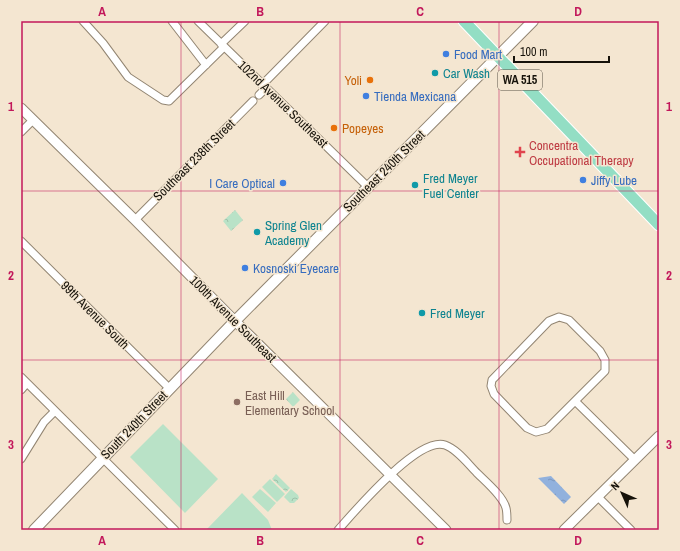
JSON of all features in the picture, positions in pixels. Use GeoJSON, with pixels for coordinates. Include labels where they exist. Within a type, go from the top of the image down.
{"type":"FeatureCollection","features":[{"type":"Feature","properties":{"kind":"main road","name":"WA 515"},"geometry":{"type":"LineString","coordinates":[[464,21],[659,225]]}},
{"type":"Feature","properties":{"kind":"main road","name":"Southeast 240th Street"},"geometry":{"type":"LineString","coordinates":[[235,321],[533,21]]}},
{"type":"Feature","properties":{"kind":"main road","name":"South 240th Street"},"geometry":{"type":"LineString","coordinates":[[34,530],[235,321]]}},
{"type":"Feature","properties":{"kind":"street"},"geometry":{"type":"LineString","coordinates":[[83,21],[103,43],[128,77],[163,100],[169,100],[206,65],[245,21]]}},
{"type":"Feature","properties":{"kind":"street"},"geometry":{"type":"LineString","coordinates":[[172,21],[206,65]]}},
{"type":"Feature","properties":{"kind":"street","name":"102nd Avenue Southeast"},"geometry":{"type":"LineString","coordinates":[[198,21],[368,187]]}},
{"type":"Feature","properties":{"kind":"street"},"geometry":{"type":"LineString","coordinates":[[259,95],[264,86],[325,21]]}},
{"type":"Feature","properties":{"kind":"street","name":"Southeast 238th Street"},"geometry":{"type":"LineString","coordinates":[[135,220],[253,101]]}},
{"type":"Feature","properties":{"kind":"street","name":"100th Avenue Southeast"},"geometry":{"type":"LineString","coordinates":[[21,108],[446,530]]}},
{"type":"Feature","properties":{"kind":"street"},"geometry":{"type":"LineString","coordinates":[[21,132],[33,120]]}},
{"type":"Feature","properties":{"kind":"street","name":"99th Avenue South"},"geometry":{"type":"LineString","coordinates":[[21,241],[170,389]]}},
{"type":"Feature","properties":{"kind":"street"},"geometry":{"type":"LineString","coordinates":[[559,317],[568,320],[600,350],[606,365],[603,374],[575,401],[547,429],[536,432],[526,428],[494,394],[491,386],[492,380],[549,321],[559,317]]}},
{"type":"Feature","properties":{"kind":"street"},"geometry":{"type":"LineString","coordinates":[[21,377],[103,458],[170,528]]}},
{"type":"Feature","properties":{"kind":"street"},"geometry":{"type":"LineString","coordinates":[[21,390],[27,383]]}},
{"type":"Feature","properties":{"kind":"street"},"geometry":{"type":"LineString","coordinates":[[575,401],[634,460]]}},
{"type":"Feature","properties":{"kind":"street"},"geometry":{"type":"LineString","coordinates":[[21,459],[44,422],[55,411]]}},
{"type":"Feature","properties":{"kind":"street"},"geometry":{"type":"LineString","coordinates":[[564,530],[659,436]]}},
{"type":"Feature","properties":{"kind":"street"},"geometry":{"type":"LineString","coordinates":[[338,530],[404,462],[424,449],[433,445],[443,444],[455,452],[501,498],[506,508],[507,520]]}},
{"type":"Feature","properties":{"kind":"street"},"geometry":{"type":"LineString","coordinates":[[598,497],[631,530]]}},
{"type":"Feature","properties":{"kind":"green space"},"geometry":{"type":"Polygon","coordinates":[[[235,210],[243,220],[231,231],[223,221],[235,210]]]}},
{"type":"Feature","properties":{"kind":"green space"},"geometry":{"type":"Polygon","coordinates":[[[293,392],[300,400],[293,407],[286,399],[293,392]]]}},
{"type":"Feature","properties":{"kind":"green space"},"geometry":{"type":"Polygon","coordinates":[[[163,424],[218,479],[185,513],[130,457],[163,424]]]}},
{"type":"Feature","properties":{"kind":"green space"},"geometry":{"type":"Polygon","coordinates":[[[276,474],[290,488],[286,492],[272,479],[276,474]]]}},
{"type":"Feature","properties":{"kind":"green space"},"geometry":{"type":"Polygon","coordinates":[[[270,479],[285,494],[277,502],[262,487],[270,479]]]}},
{"type":"Feature","properties":{"kind":"green space"},"geometry":{"type":"Polygon","coordinates":[[[260,489],[276,503],[268,512],[252,497],[260,489]]]}},
{"type":"Feature","properties":{"kind":"green space"},"geometry":{"type":"Polygon","coordinates":[[[291,489],[298,495],[299,498],[294,503],[290,503],[284,497],[291,489]]]}},
{"type":"Feature","properties":{"kind":"green space"},"geometry":{"type":"Polygon","coordinates":[[[242,493],[268,520],[272,530],[206,530],[242,493]]]}},
{"type":"Feature","properties":{"kind":"water"},"geometry":{"type":"Polygon","coordinates":[[[551,476],[571,497],[564,504],[538,478],[551,476]]]}},
{"type":"Feature","properties":{"kind":"place","name":"Food Mart"},"geometry":{"type":"Point","coordinates":[446,54]}},
{"type":"Feature","properties":{"kind":"place","name":"Car Wash"},"geometry":{"type":"Point","coordinates":[435,73]}},
{"type":"Feature","properties":{"kind":"place","name":"Yoli"},"geometry":{"type":"Point","coordinates":[370,80]}},
{"type":"Feature","properties":{"kind":"place","name":"Tienda Mexicana"},"geometry":{"type":"Point","coordinates":[366,96]}},
{"type":"Feature","properties":{"kind":"place","name":"Popeyes"},"geometry":{"type":"Point","coordinates":[334,128]}},
{"type":"Feature","properties":{"kind":"place","name":"Concentra Occupational Therapy"},"geometry":{"type":"Point","coordinates":[520,152]}},
{"type":"Feature","properties":{"kind":"place","name":"Jiffy Lube"},"geometry":{"type":"Point","coordinates":[583,180]}},
{"type":"Feature","properties":{"kind":"place","name":"I Care Optical"},"geometry":{"type":"Point","coordinates":[283,183]}},
{"type":"Feature","properties":{"kind":"place","name":"Fred Meyer Fuel Center"},"geometry":{"type":"Point","coordinates":[415,185]}},
{"type":"Feature","properties":{"kind":"place","name":"Spring Glen Academy"},"geometry":{"type":"Point","coordinates":[257,232]}},
{"type":"Feature","properties":{"kind":"place","name":"Kosnoski Eyecare"},"geometry":{"type":"Point","coordinates":[245,268]}},
{"type":"Feature","properties":{"kind":"place","name":"Fred Meyer"},"geometry":{"type":"Point","coordinates":[422,313]}},
{"type":"Feature","properties":{"kind":"place","name":"East Hill Elementary School"},"geometry":{"type":"Point","coordinates":[237,402]}}]}
